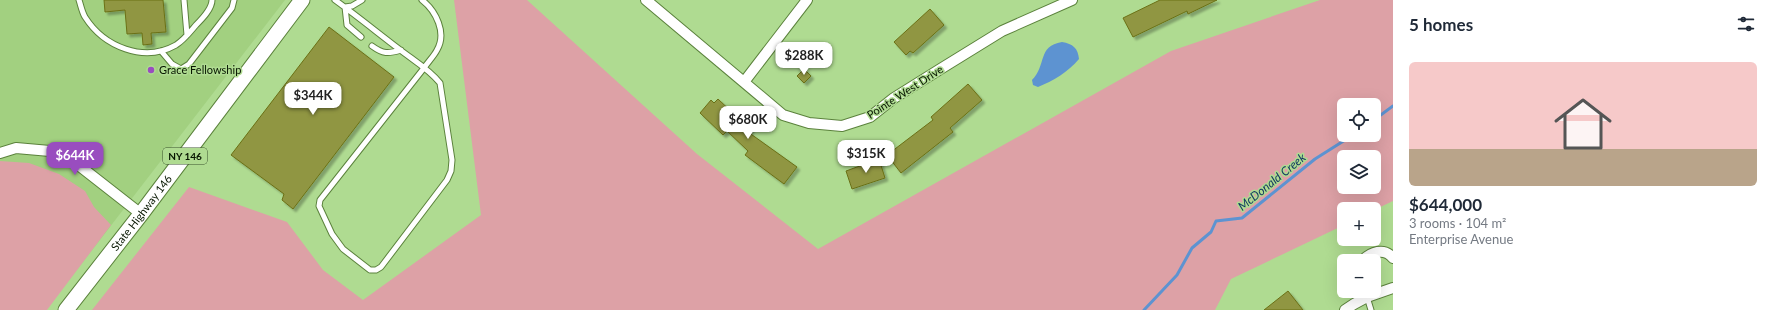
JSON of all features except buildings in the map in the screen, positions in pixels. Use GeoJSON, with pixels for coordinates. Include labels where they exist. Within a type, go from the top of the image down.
{"type":"FeatureCollection","features":[{"type":"Feature","properties":{"kind":"main road","name":"State Highway 146"},"geometry":{"type":"LineString","coordinates":[[66,310],[141,214],[302,0]]}},
{"type":"Feature","properties":{"kind":"street","name":"Pointe West Drive"},"geometry":{"type":"LineString","coordinates":[[646,0],[783,114],[809,123],[842,126],[870,117],[894,98],[1002,31],[1072,0]]}},
{"type":"Feature","properties":{"kind":"street"},"geometry":{"type":"LineString","coordinates":[[744,82],[807,0]]}},
{"type":"Feature","properties":{"kind":"street"},"geometry":{"type":"LineString","coordinates":[[1,150],[16,148],[50,151],[72,160],[141,214]]}},
{"type":"Feature","properties":{"kind":"street"},"geometry":{"type":"LineString","coordinates":[[1371,254],[1373,252],[1381,251],[1390,254],[1393,258]]}},
{"type":"Feature","properties":{"kind":"street"},"geometry":{"type":"LineString","coordinates":[[1381,291],[1393,288]]}},
{"type":"Feature","properties":{"kind":"street"},"geometry":{"type":"LineString","coordinates":[[1346,310],[1361,298]]}},
{"type":"Feature","properties":{"kind":"lane"},"geometry":{"type":"LineString","coordinates":[[79,0],[85,16],[96,31],[110,43],[128,50],[144,53],[161,51],[177,44],[201,19],[212,4],[212,0]]}},
{"type":"Feature","properties":{"kind":"lane"},"geometry":{"type":"LineString","coordinates":[[184,0],[187,35]]}},
{"type":"Feature","properties":{"kind":"lane"},"geometry":{"type":"LineString","coordinates":[[161,51],[172,64],[181,69],[189,64],[232,8],[234,0]]}},
{"type":"Feature","properties":{"kind":"lane"},"geometry":{"type":"LineString","coordinates":[[335,0],[345,7],[424,68],[434,75],[441,87],[452,160],[451,171],[447,180],[381,267],[376,270],[370,270],[343,249],[332,234],[319,206],[320,200],[424,68],[438,49],[441,35],[438,20],[430,6],[422,0]]}},
{"type":"Feature","properties":{"kind":"lane"},"geometry":{"type":"LineString","coordinates":[[345,7],[352,6],[362,0]]}},
{"type":"Feature","properties":{"kind":"lane"},"geometry":{"type":"LineString","coordinates":[[345,7],[347,25],[361,37]]}},
{"type":"Feature","properties":{"kind":"lane"},"geometry":{"type":"LineString","coordinates":[[372,46],[382,53],[390,54],[401,50]]}},
{"type":"Feature","properties":{"kind":"lane"},"geometry":{"type":"LineString","coordinates":[[1367,298],[1371,310]]}},
{"type":"Feature","properties":{"kind":"shaded area"},"geometry":{"type":"Polygon","coordinates":[[[0,0],[285,0],[52,302],[0,266],[0,0]]]}},
{"type":"Feature","properties":{"kind":"shaded area"},"geometry":{"type":"Polygon","coordinates":[[[454,0],[527,0],[697,154],[818,249],[1171,51],[1320,0],[1393,0],[1393,201],[1381,207],[1381,202],[1337,202],[1337,228],[1231,279],[1215,310],[92,310],[189,187],[287,222],[323,270],[363,300],[481,215],[454,0]]]}},
{"type":"Feature","properties":{"kind":"shaded area"},"geometry":{"type":"Polygon","coordinates":[[[0,161],[29,163],[59,174],[85,191],[94,207],[111,225],[47,310],[0,310],[0,161]]]}},
{"type":"Feature","properties":{"kind":"water"},"geometry":{"type":"Polygon","coordinates":[[[1062,42],[1069,44],[1076,49],[1079,59],[1055,79],[1038,87],[1033,85],[1032,80],[1040,68],[1045,52],[1054,44],[1062,42]]]}},
{"type":"Feature","properties":{"kind":"waterway","name":"McDonald Creek"},"geometry":{"type":"LineString","coordinates":[[1381,115],[1393,106]]}},
{"type":"Feature","properties":{"kind":"waterway","name":"McDonald Creek"},"geometry":{"type":"LineString","coordinates":[[1144,310],[1177,275],[1192,248],[1211,232],[1216,221],[1242,218],[1315,159],[1342,142]]}},
{"type":"Feature","properties":{"kind":"place","name":"Grace Fellowship"},"geometry":{"type":"Point","coordinates":[151,70]}}]}
